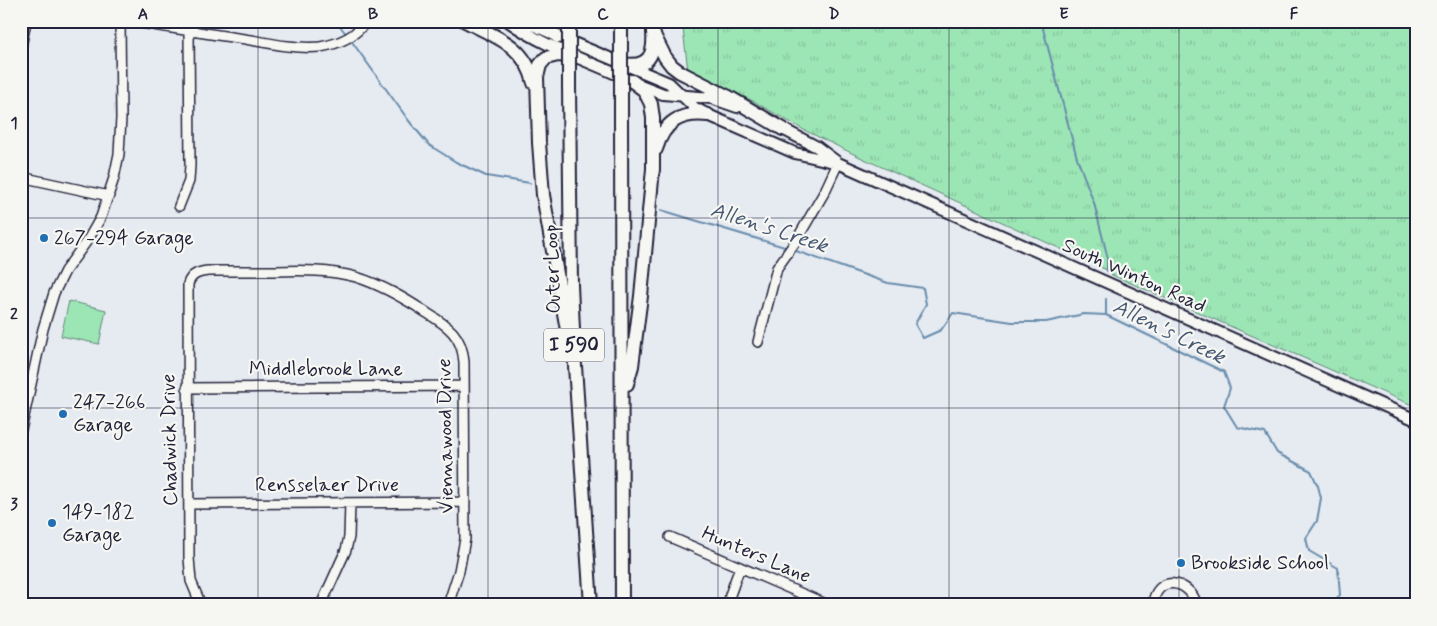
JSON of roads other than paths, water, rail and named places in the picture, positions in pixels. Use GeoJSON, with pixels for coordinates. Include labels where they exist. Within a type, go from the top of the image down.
{"type":"FeatureCollection","features":[{"type":"Feature","properties":{"kind":"highway"},"geometry":{"type":"LineString","coordinates":[[465,21],[500,38],[515,49],[531,72],[538,103]]}},
{"type":"Feature","properties":{"kind":"highway"},"geometry":{"type":"LineString","coordinates":[[542,21],[558,37]]}},
{"type":"Feature","properties":{"kind":"highway","name":"Outer Loop"},"geometry":{"type":"LineString","coordinates":[[568,21],[571,285],[591,605]]}},
{"type":"Feature","properties":{"kind":"highway"},"geometry":{"type":"LineString","coordinates":[[623,64],[637,65],[647,60],[653,50],[654,35],[652,21]]}},
{"type":"Feature","properties":{"kind":"highway","name":"I 590"},"geometry":{"type":"LineString","coordinates":[[621,28],[622,605]]}},
{"type":"Feature","properties":{"kind":"highway"},"geometry":{"type":"LineString","coordinates":[[654,35],[665,57],[680,72],[722,93],[783,129]]}},
{"type":"Feature","properties":{"kind":"highway"},"geometry":{"type":"LineString","coordinates":[[574,352],[566,327],[545,208],[540,165],[537,74],[543,61],[552,56],[575,57]]}},
{"type":"Feature","properties":{"kind":"highway"},"geometry":{"type":"LineString","coordinates":[[632,81],[647,94],[652,109],[653,169]]}},
{"type":"Feature","properties":{"kind":"highway"},"geometry":{"type":"LineString","coordinates":[[622,397],[632,366],[641,301],[653,169],[658,143],[667,126],[675,120],[695,114],[708,115]]}},
{"type":"Feature","properties":{"kind":"main road","name":"South Winton Road"},"geometry":{"type":"LineString","coordinates":[[508,21],[527,34],[660,94],[704,97],[718,100],[783,129],[817,147],[838,163]]}},
{"type":"Feature","properties":{"kind":"main road","name":"South Winton Road"},"geometry":{"type":"LineString","coordinates":[[522,21],[668,83],[697,109],[708,115],[795,153],[838,163],[1416,420]]}},
{"type":"Feature","properties":{"kind":"street"},"geometry":{"type":"LineString","coordinates":[[21,47],[26,21]]}},
{"type":"Feature","properties":{"kind":"street"},"geometry":{"type":"LineString","coordinates":[[21,430],[43,329],[54,293],[65,271],[89,238],[101,217],[109,196],[119,154],[121,118],[120,21]]}},
{"type":"Feature","properties":{"kind":"street"},"geometry":{"type":"LineString","coordinates":[[130,21],[279,44],[311,47],[330,44],[346,38],[360,29],[366,21]]}},
{"type":"Feature","properties":{"kind":"street"},"geometry":{"type":"LineString","coordinates":[[179,206],[189,181],[190,164],[189,31]]}},
{"type":"Feature","properties":{"kind":"street"},"geometry":{"type":"LineString","coordinates":[[758,342],[777,268],[826,192],[838,163]]}},
{"type":"Feature","properties":{"kind":"street"},"geometry":{"type":"LineString","coordinates":[[21,177],[109,196]]}},
{"type":"Feature","properties":{"kind":"street","name":"Viennawood Drive"},"geometry":{"type":"LineString","coordinates":[[194,275],[199,272],[208,271],[311,271],[343,274],[379,286],[405,299],[443,323],[453,332],[459,340],[462,349],[465,522],[463,554],[448,605]]}},
{"type":"Feature","properties":{"kind":"street","name":"Chadwick Drive"},"geometry":{"type":"LineString","coordinates":[[194,275],[189,280],[187,289],[189,569],[200,605]]}},
{"type":"Feature","properties":{"kind":"street","name":"Middlebrook Lane"},"geometry":{"type":"LineString","coordinates":[[187,388],[464,386]]}},
{"type":"Feature","properties":{"kind":"street"},"geometry":{"type":"LineString","coordinates":[[321,605],[349,537],[350,502]]}},
{"type":"Feature","properties":{"kind":"street","name":"Rensselaer Drive"},"geometry":{"type":"LineString","coordinates":[[189,504],[465,502]]}},
{"type":"Feature","properties":{"kind":"street","name":"Hunters Lane"},"geometry":{"type":"LineString","coordinates":[[670,537],[828,605]]}},
{"type":"Feature","properties":{"kind":"street"},"geometry":{"type":"LineString","coordinates":[[728,605],[740,567]]}},
{"type":"Feature","properties":{"kind":"street"},"geometry":{"type":"LineString","coordinates":[[1153,605],[1154,596],[1160,587],[1169,584],[1182,585],[1191,592],[1197,605]]}},
{"type":"Feature","properties":{"kind":"waterway","name":"Allen's Creek"},"geometry":{"type":"LineString","coordinates":[[336,21],[347,35]]}},
{"type":"Feature","properties":{"kind":"waterway"},"geometry":{"type":"LineString","coordinates":[[1041,21],[1077,158],[1094,203],[1107,255],[1107,271]]}},
{"type":"Feature","properties":{"kind":"waterway","name":"Allen's Creek"},"geometry":{"type":"LineString","coordinates":[[350,39],[409,121],[429,145],[456,162],[486,176],[530,183]]}},
{"type":"Feature","properties":{"kind":"waterway","name":"Allen's Creek"},"geometry":{"type":"LineString","coordinates":[[661,210],[788,248]]}},
{"type":"Feature","properties":{"kind":"waterway","name":"Allen's Creek"},"geometry":{"type":"LineString","coordinates":[[793,250],[888,283],[923,288],[926,304],[915,324],[923,338],[941,330],[953,313],[1012,322],[1046,322],[1084,314],[1106,315],[1224,372],[1230,388],[1224,406],[1237,427],[1265,433],[1277,453],[1311,471],[1318,486],[1321,498],[1317,521],[1306,538],[1309,551],[1338,568],[1340,595],[1329,605]]}},
{"type":"Feature","properties":{"kind":"waterway"},"geometry":{"type":"LineString","coordinates":[[1106,299],[1106,314]]}},
{"type":"Feature","properties":{"kind":"place","name":"267-294 Garage"},"geometry":{"type":"Point","coordinates":[44,238]}},
{"type":"Feature","properties":{"kind":"place","name":"247-266 Garage"},"geometry":{"type":"Point","coordinates":[63,414]}},
{"type":"Feature","properties":{"kind":"place","name":"149-182 Garage"},"geometry":{"type":"Point","coordinates":[52,523]}},
{"type":"Feature","properties":{"kind":"place","name":"Brookside School"},"geometry":{"type":"Point","coordinates":[1181,563]}}]}
